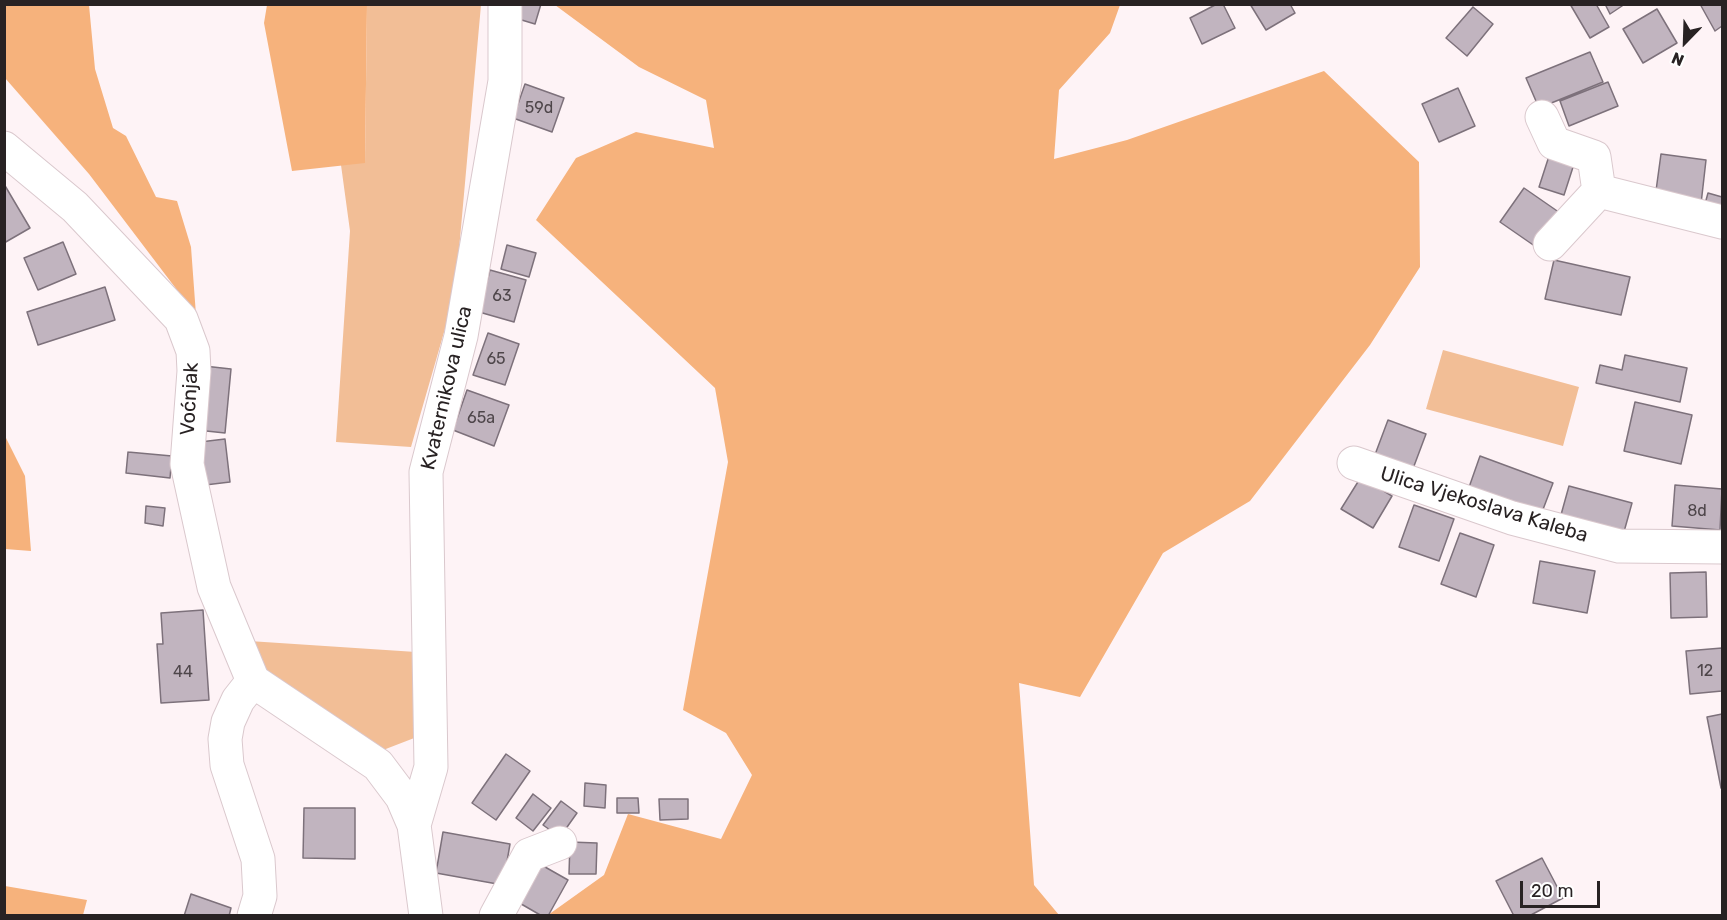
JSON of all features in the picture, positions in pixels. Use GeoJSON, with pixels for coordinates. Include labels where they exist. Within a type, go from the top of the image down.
{"type":"FeatureCollection","features":[{"type":"Feature","properties":{"kind":"street","name":"Kvaternikova ulica"},"geometry":{"type":"LineString","coordinates":[[426,915],[414,825],[431,767],[426,472],[462,336],[505,81],[505,4]]}},
{"type":"Feature","properties":{"kind":"street"},"geometry":{"type":"LineString","coordinates":[[1542,117],[1554,143],[1594,156],[1599,191]]}},
{"type":"Feature","properties":{"kind":"street","name":"Voćnjak"},"geometry":{"type":"LineString","coordinates":[[4,148],[75,207],[181,319],[193,351],[194,371],[187,464],[214,587],[253,681]]}},
{"type":"Feature","properties":{"kind":"street"},"geometry":{"type":"LineString","coordinates":[[1599,191],[1722,222]]}},
{"type":"Feature","properties":{"kind":"street"},"geometry":{"type":"LineString","coordinates":[[1550,244],[1599,191]]}},
{"type":"Feature","properties":{"kind":"street","name":"Ulica Vjekoslava Kaleba"},"geometry":{"type":"LineString","coordinates":[[1354,464],[1512,518],[1619,546],[1722,547]]}},
{"type":"Feature","properties":{"kind":"street"},"geometry":{"type":"LineString","coordinates":[[254,915],[260,896],[261,874],[227,765],[225,739],[228,722],[238,700],[253,681],[378,765],[402,796],[414,825]]}},
{"type":"Feature","properties":{"kind":"street"},"geometry":{"type":"LineString","coordinates":[[496,915],[529,855],[560,843]]}},
{"type":"Feature","properties":{"kind":"shaded area"},"geometry":{"type":"Polygon","coordinates":[[[4,5],[89,5],[95,69],[113,128],[126,136],[156,197],[177,201],[191,247],[196,315],[89,174],[5,78],[4,5]]]}},
{"type":"Feature","properties":{"kind":"shaded area"},"geometry":{"type":"Polygon","coordinates":[[[267,5],[367,5],[365,163],[292,171],[264,23],[267,5]]]}},
{"type":"Feature","properties":{"kind":"shaded area"},"geometry":{"type":"Polygon","coordinates":[[[367,5],[481,5],[455,294],[411,447],[336,442],[350,231],[341,165],[365,162],[367,5]]]}},
{"type":"Feature","properties":{"kind":"shaded area"},"geometry":{"type":"Polygon","coordinates":[[[555,5],[1120,5],[1110,33],[1059,90],[1054,159],[1127,140],[1324,71],[1419,162],[1420,267],[1370,345],[1250,501],[1163,553],[1080,697],[1019,683],[1034,885],[1059,915],[548,915],[604,875],[628,814],[721,839],[752,775],[726,733],[683,710],[728,462],[715,388],[536,220],[576,158],[636,132],[714,148],[706,100],[639,67],[555,5]]]}},
{"type":"Feature","properties":{"kind":"shaded area"},"geometry":{"type":"Polygon","coordinates":[[[1443,350],[1579,387],[1563,446],[1426,409],[1443,350]]]}},
{"type":"Feature","properties":{"kind":"shaded area"},"geometry":{"type":"Polygon","coordinates":[[[4,434],[25,476],[31,551],[5,549],[4,434]]]}},
{"type":"Feature","properties":{"kind":"shaded area"},"geometry":{"type":"Polygon","coordinates":[[[249,641],[416,652],[422,735],[378,752],[266,675],[249,641]]]}},
{"type":"Feature","properties":{"kind":"shaded area"},"geometry":{"type":"Polygon","coordinates":[[[5,886],[87,900],[83,915],[5,915],[5,886]]]}},
{"type":"Feature","properties":{"kind":"building"},"geometry":{"type":"Polygon","coordinates":[[[519,4],[541,4],[535,24],[515,18],[519,4]]]}},
{"type":"Feature","properties":{"kind":"building"},"geometry":{"type":"Polygon","coordinates":[[[1217,4],[1223,4],[1235,28],[1202,44],[1190,18],[1217,4]]]}},
{"type":"Feature","properties":{"kind":"building"},"geometry":{"type":"Polygon","coordinates":[[[1250,4],[1290,4],[1295,13],[1266,30],[1250,4]]]}},
{"type":"Feature","properties":{"kind":"building"},"geometry":{"type":"Polygon","coordinates":[[[1570,4],[1596,4],[1609,27],[1590,38],[1570,4]]]}},
{"type":"Feature","properties":{"kind":"building"},"geometry":{"type":"Polygon","coordinates":[[[1605,4],[1625,4],[1610,14],[1605,4]]]}},
{"type":"Feature","properties":{"kind":"building"},"geometry":{"type":"Polygon","coordinates":[[[1700,4],[1722,4],[1722,26],[1715,31],[1700,4]]]}},
{"type":"Feature","properties":{"kind":"building"},"geometry":{"type":"Polygon","coordinates":[[[1473,7],[1493,24],[1467,56],[1446,38],[1473,7]]]}},
{"type":"Feature","properties":{"kind":"building"},"geometry":{"type":"Polygon","coordinates":[[[1657,9],[1677,43],[1643,63],[1623,29],[1657,9]]]}},
{"type":"Feature","properties":{"kind":"building"},"geometry":{"type":"Polygon","coordinates":[[[1590,52],[1603,82],[1539,108],[1526,78],[1590,52]]]}},
{"type":"Feature","properties":{"kind":"building"},"geometry":{"type":"Polygon","coordinates":[[[1608,82],[1618,106],[1569,126],[1560,101],[1608,82]]]}},
{"type":"Feature","properties":{"kind":"building"},"geometry":{"type":"Polygon","coordinates":[[[525,84],[564,98],[552,132],[513,118],[525,84]]]}},
{"type":"Feature","properties":{"kind":"building"},"geometry":{"type":"Polygon","coordinates":[[[1458,88],[1475,126],[1439,142],[1422,104],[1458,88]]]}},
{"type":"Feature","properties":{"kind":"building"},"geometry":{"type":"Polygon","coordinates":[[[1550,153],[1575,161],[1564,195],[1539,187],[1550,153]]]}},
{"type":"Feature","properties":{"kind":"building"},"geometry":{"type":"Polygon","coordinates":[[[1661,154],[1706,160],[1701,204],[1655,198],[1661,154]]]}},
{"type":"Feature","properties":{"kind":"building"},"geometry":{"type":"Polygon","coordinates":[[[4,184],[30,228],[4,243],[4,184]]]}},
{"type":"Feature","properties":{"kind":"building"},"geometry":{"type":"Polygon","coordinates":[[[1524,188],[1563,215],[1539,249],[1500,222],[1524,188]]]}},
{"type":"Feature","properties":{"kind":"building"},"geometry":{"type":"Polygon","coordinates":[[[1708,193],[1722,197],[1722,213],[1703,211],[1708,193]]]}},
{"type":"Feature","properties":{"kind":"building"},"geometry":{"type":"Polygon","coordinates":[[[63,242],[76,274],[38,290],[24,258],[63,242]]]}},
{"type":"Feature","properties":{"kind":"building"},"geometry":{"type":"Polygon","coordinates":[[[507,245],[536,253],[529,277],[501,269],[507,245]]]}},
{"type":"Feature","properties":{"kind":"building"},"geometry":{"type":"Polygon","coordinates":[[[1554,260],[1630,277],[1621,315],[1545,299],[1554,260]]]}},
{"type":"Feature","properties":{"kind":"building"},"geometry":{"type":"Polygon","coordinates":[[[490,270],[526,280],[514,322],[479,312],[490,270]]]}},
{"type":"Feature","properties":{"kind":"building"},"geometry":{"type":"Polygon","coordinates":[[[105,287],[115,320],[38,345],[27,312],[105,287]]]}},
{"type":"Feature","properties":{"kind":"building"},"geometry":{"type":"Polygon","coordinates":[[[488,333],[519,344],[505,385],[473,375],[488,333]]]}},
{"type":"Feature","properties":{"kind":"building"},"geometry":{"type":"Polygon","coordinates":[[[1625,355],[1687,368],[1680,402],[1596,383],[1600,365],[1622,370],[1625,355]]]}},
{"type":"Feature","properties":{"kind":"building"},"geometry":{"type":"Polygon","coordinates":[[[204,366],[231,369],[225,433],[197,430],[204,366]]]}},
{"type":"Feature","properties":{"kind":"building"},"geometry":{"type":"Polygon","coordinates":[[[467,390],[509,405],[494,446],[453,430],[467,390]]]}},
{"type":"Feature","properties":{"kind":"building"},"geometry":{"type":"Polygon","coordinates":[[[1635,402],[1692,415],[1681,464],[1624,451],[1635,402]]]}},
{"type":"Feature","properties":{"kind":"building"},"geometry":{"type":"Polygon","coordinates":[[[1388,420],[1426,434],[1411,474],[1373,460],[1388,420]]]}},
{"type":"Feature","properties":{"kind":"building"},"geometry":{"type":"Polygon","coordinates":[[[225,439],[230,482],[205,485],[200,442],[225,439]]]}},
{"type":"Feature","properties":{"kind":"building"},"geometry":{"type":"Polygon","coordinates":[[[128,452],[172,456],[170,478],[126,473],[128,452]]]}},
{"type":"Feature","properties":{"kind":"building"},"geometry":{"type":"Polygon","coordinates":[[[1480,456],[1553,483],[1539,520],[1467,493],[1480,456]]]}},
{"type":"Feature","properties":{"kind":"building"},"geometry":{"type":"Polygon","coordinates":[[[1361,477],[1392,496],[1373,528],[1341,509],[1361,477]]]}},
{"type":"Feature","properties":{"kind":"building"},"geometry":{"type":"Polygon","coordinates":[[[1675,485],[1722,489],[1720,530],[1672,526],[1675,485]]]}},
{"type":"Feature","properties":{"kind":"building"},"geometry":{"type":"Polygon","coordinates":[[[1569,486],[1632,503],[1622,539],[1559,522],[1569,486]]]}},
{"type":"Feature","properties":{"kind":"building"},"geometry":{"type":"Polygon","coordinates":[[[1414,505],[1454,519],[1439,561],[1399,547],[1414,505]]]}},
{"type":"Feature","properties":{"kind":"building"},"geometry":{"type":"Polygon","coordinates":[[[146,506],[165,508],[163,526],[145,523],[146,506]]]}},
{"type":"Feature","properties":{"kind":"building"},"geometry":{"type":"Polygon","coordinates":[[[1460,533],[1494,545],[1476,597],[1441,584],[1460,533]]]}},
{"type":"Feature","properties":{"kind":"building"},"geometry":{"type":"Polygon","coordinates":[[[1540,561],[1595,571],[1587,613],[1533,603],[1540,561]]]}},
{"type":"Feature","properties":{"kind":"building"},"geometry":{"type":"Polygon","coordinates":[[[1706,572],[1707,617],[1671,618],[1670,573],[1706,572]]]}},
{"type":"Feature","properties":{"kind":"building"},"geometry":{"type":"Polygon","coordinates":[[[203,610],[209,700],[161,703],[157,644],[163,644],[161,613],[203,610]]]}},
{"type":"Feature","properties":{"kind":"building"},"geometry":{"type":"Polygon","coordinates":[[[1722,648],[1722,691],[1690,694],[1686,651],[1722,648]]]}},
{"type":"Feature","properties":{"kind":"building"},"geometry":{"type":"Polygon","coordinates":[[[1722,714],[1722,788],[1721,788],[1707,717],[1722,714]]]}},
{"type":"Feature","properties":{"kind":"building"},"geometry":{"type":"Polygon","coordinates":[[[506,754],[530,771],[496,820],[472,803],[506,754]]]}},
{"type":"Feature","properties":{"kind":"building"},"geometry":{"type":"Polygon","coordinates":[[[585,783],[606,785],[605,808],[584,806],[585,783]]]}},
{"type":"Feature","properties":{"kind":"building"},"geometry":{"type":"Polygon","coordinates":[[[533,794],[551,808],[533,831],[516,818],[533,794]]]}},
{"type":"Feature","properties":{"kind":"building"},"geometry":{"type":"Polygon","coordinates":[[[617,798],[638,798],[639,813],[617,813],[617,798]]]}},
{"type":"Feature","properties":{"kind":"building"},"geometry":{"type":"Polygon","coordinates":[[[659,799],[688,799],[688,819],[660,820],[659,799]]]}},
{"type":"Feature","properties":{"kind":"building"},"geometry":{"type":"Polygon","coordinates":[[[561,801],[577,813],[560,837],[543,825],[561,801]]]}},
{"type":"Feature","properties":{"kind":"building"},"geometry":{"type":"Polygon","coordinates":[[[304,808],[355,808],[355,859],[303,858],[304,808]]]}},
{"type":"Feature","properties":{"kind":"building"},"geometry":{"type":"Polygon","coordinates":[[[443,832],[510,844],[503,885],[436,873],[443,832]]]}},
{"type":"Feature","properties":{"kind":"building"},"geometry":{"type":"Polygon","coordinates":[[[570,842],[597,843],[596,874],[569,874],[570,842]]]}},
{"type":"Feature","properties":{"kind":"building"},"geometry":{"type":"Polygon","coordinates":[[[1542,858],[1563,898],[1529,916],[1514,916],[1496,881],[1542,858]]]}},
{"type":"Feature","properties":{"kind":"building"},"geometry":{"type":"Polygon","coordinates":[[[538,863],[568,880],[548,916],[542,916],[516,901],[538,863]]]}},
{"type":"Feature","properties":{"kind":"building"},"geometry":{"type":"Polygon","coordinates":[[[191,894],[231,908],[229,916],[184,916],[191,894]]]}}]}
